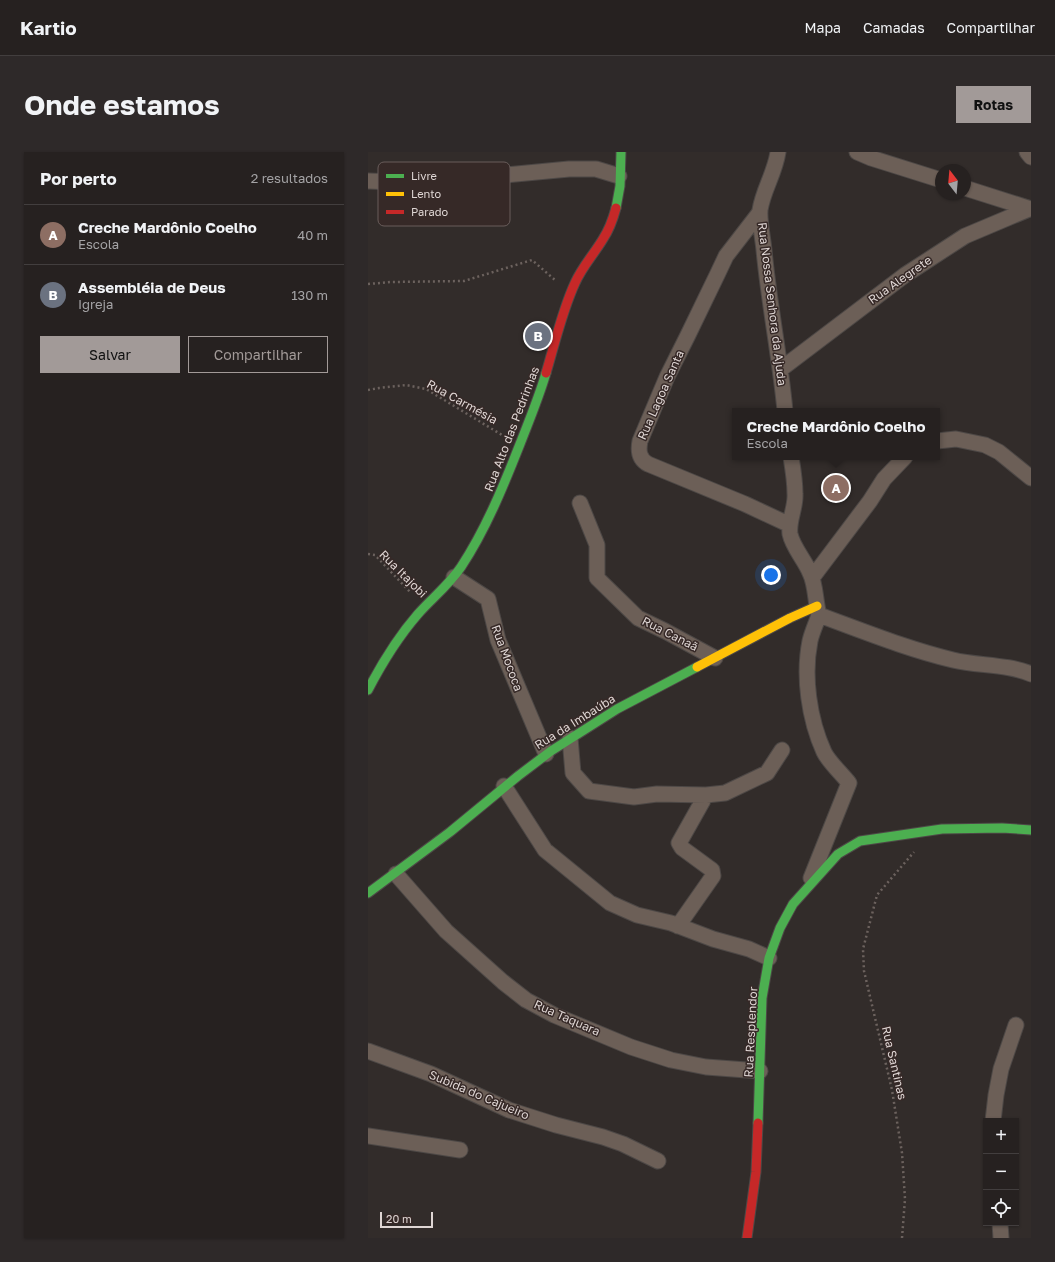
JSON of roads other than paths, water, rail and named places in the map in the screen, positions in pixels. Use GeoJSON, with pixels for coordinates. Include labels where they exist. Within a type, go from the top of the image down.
{"type":"FeatureCollection","features":[{"type":"Feature","properties":{"kind":"street","name":"Rua Alto das Pedrinhas"},"geometry":{"type":"LineString","coordinates":[[368,690],[385,659],[414,619],[454,577],[476,544],[508,478],[533,414],[550,364],[572,287],[579,274],[604,239],[609,228],[616,205],[621,152]]}},
{"type":"Feature","properties":{"kind":"street","name":"Rua Nossa Senhora da Ajuda"},"geometry":{"type":"LineString","coordinates":[[778,152],[775,167],[765,192],[760,212],[772,320],[785,408]]}},
{"type":"Feature","properties":{"kind":"street"},"geometry":{"type":"LineString","coordinates":[[857,152],[871,158],[935,178]]}},
{"type":"Feature","properties":{"kind":"street"},"geometry":{"type":"LineString","coordinates":[[1028,152],[1031,157]]}},
{"type":"Feature","properties":{"kind":"street"},"geometry":{"type":"LineString","coordinates":[[510,175],[570,169],[596,169],[619,176]]}},
{"type":"Feature","properties":{"kind":"street"},"geometry":{"type":"LineString","coordinates":[[368,181],[378,181]]}},
{"type":"Feature","properties":{"kind":"street"},"geometry":{"type":"LineString","coordinates":[[971,190],[1030,209]]}},
{"type":"Feature","properties":{"kind":"street","name":"Rua Alegrete"},"geometry":{"type":"LineString","coordinates":[[780,369],[905,275],[965,236],[1030,209]]}},
{"type":"Feature","properties":{"kind":"street","name":"Rua Lagoa Santa"},"geometry":{"type":"LineString","coordinates":[[760,212],[726,256],[667,377],[640,441],[639,452],[641,459],[648,464],[745,504],[790,525]]}},
{"type":"Feature","properties":{"kind":"street"},"geometry":{"type":"LineString","coordinates":[[940,440],[956,439],[985,445],[999,452],[1031,478]]}},
{"type":"Feature","properties":{"kind":"street"},"geometry":{"type":"LineString","coordinates":[[791,460],[796,494],[790,525],[790,534],[812,578],[818,611],[810,641],[808,696],[814,723],[824,753],[849,783],[808,888]]}},
{"type":"Feature","properties":{"kind":"street"},"geometry":{"type":"LineString","coordinates":[[812,578],[870,501],[884,479],[902,460]]}},
{"type":"Feature","properties":{"kind":"street","name":"Rua Canaã"},"geometry":{"type":"LineString","coordinates":[[580,503],[597,545],[597,578],[638,618],[715,658]]}},
{"type":"Feature","properties":{"kind":"street","name":"Rua Mococa"},"geometry":{"type":"LineString","coordinates":[[454,577],[488,600],[498,640],[546,754]]}},
{"type":"Feature","properties":{"kind":"street"},"geometry":{"type":"LineString","coordinates":[[818,611],[894,642],[944,658],[1012,669],[1031,674]]}},
{"type":"Feature","properties":{"kind":"street","name":"Rua da Imbaúba"},"geometry":{"type":"LineString","coordinates":[[368,893],[396,874],[476,811],[504,786],[570,738],[634,700],[790,618],[818,611]]}},
{"type":"Feature","properties":{"kind":"street"},"geometry":{"type":"LineString","coordinates":[[570,738],[573,773],[589,791],[634,797],[657,794],[706,795],[725,793],[767,773],[782,750]]}},
{"type":"Feature","properties":{"kind":"street"},"geometry":{"type":"LineString","coordinates":[[504,786],[545,850],[610,903],[637,915],[678,926],[713,939],[749,949],[769,958]]}},
{"type":"Feature","properties":{"kind":"street"},"geometry":{"type":"LineString","coordinates":[[678,926],[713,876],[712,870],[682,848],[679,843],[706,795]]}},
{"type":"Feature","properties":{"kind":"street","name":"Rua Resplendor"},"geometry":{"type":"LineString","coordinates":[[747,1238],[756,1172],[762,998],[769,958],[780,928],[793,904],[838,854],[860,841],[942,829],[1002,828],[1031,830]]}},
{"type":"Feature","properties":{"kind":"street","name":"Rua Taquara"},"geometry":{"type":"LineString","coordinates":[[396,874],[446,931],[503,982],[526,1000],[554,1015],[631,1046],[671,1060],[706,1067],[760,1071]]}},
{"type":"Feature","properties":{"kind":"street"},"geometry":{"type":"LineString","coordinates":[[993,1118],[1001,1069],[1016,1024]]}},
{"type":"Feature","properties":{"kind":"street","name":"Subida do Cajueiro"},"geometry":{"type":"LineString","coordinates":[[368,1052],[431,1074],[509,1110],[556,1125],[603,1137],[623,1144],[658,1161]]}},
{"type":"Feature","properties":{"kind":"street"},"geometry":{"type":"LineString","coordinates":[[368,1136],[460,1150]]}},
{"type":"Feature","properties":{"kind":"street"},"geometry":{"type":"LineString","coordinates":[[1000,1226],[1001,1238]]}},
{"type":"Feature","properties":{"kind":"place","name":"Assembléia de Deus"},"geometry":{"type":"Point","coordinates":[538,336]}},
{"type":"Feature","properties":{"kind":"place","name":"Creche Mardônio Coelho"},"geometry":{"type":"Point","coordinates":[836,488]}}]}
